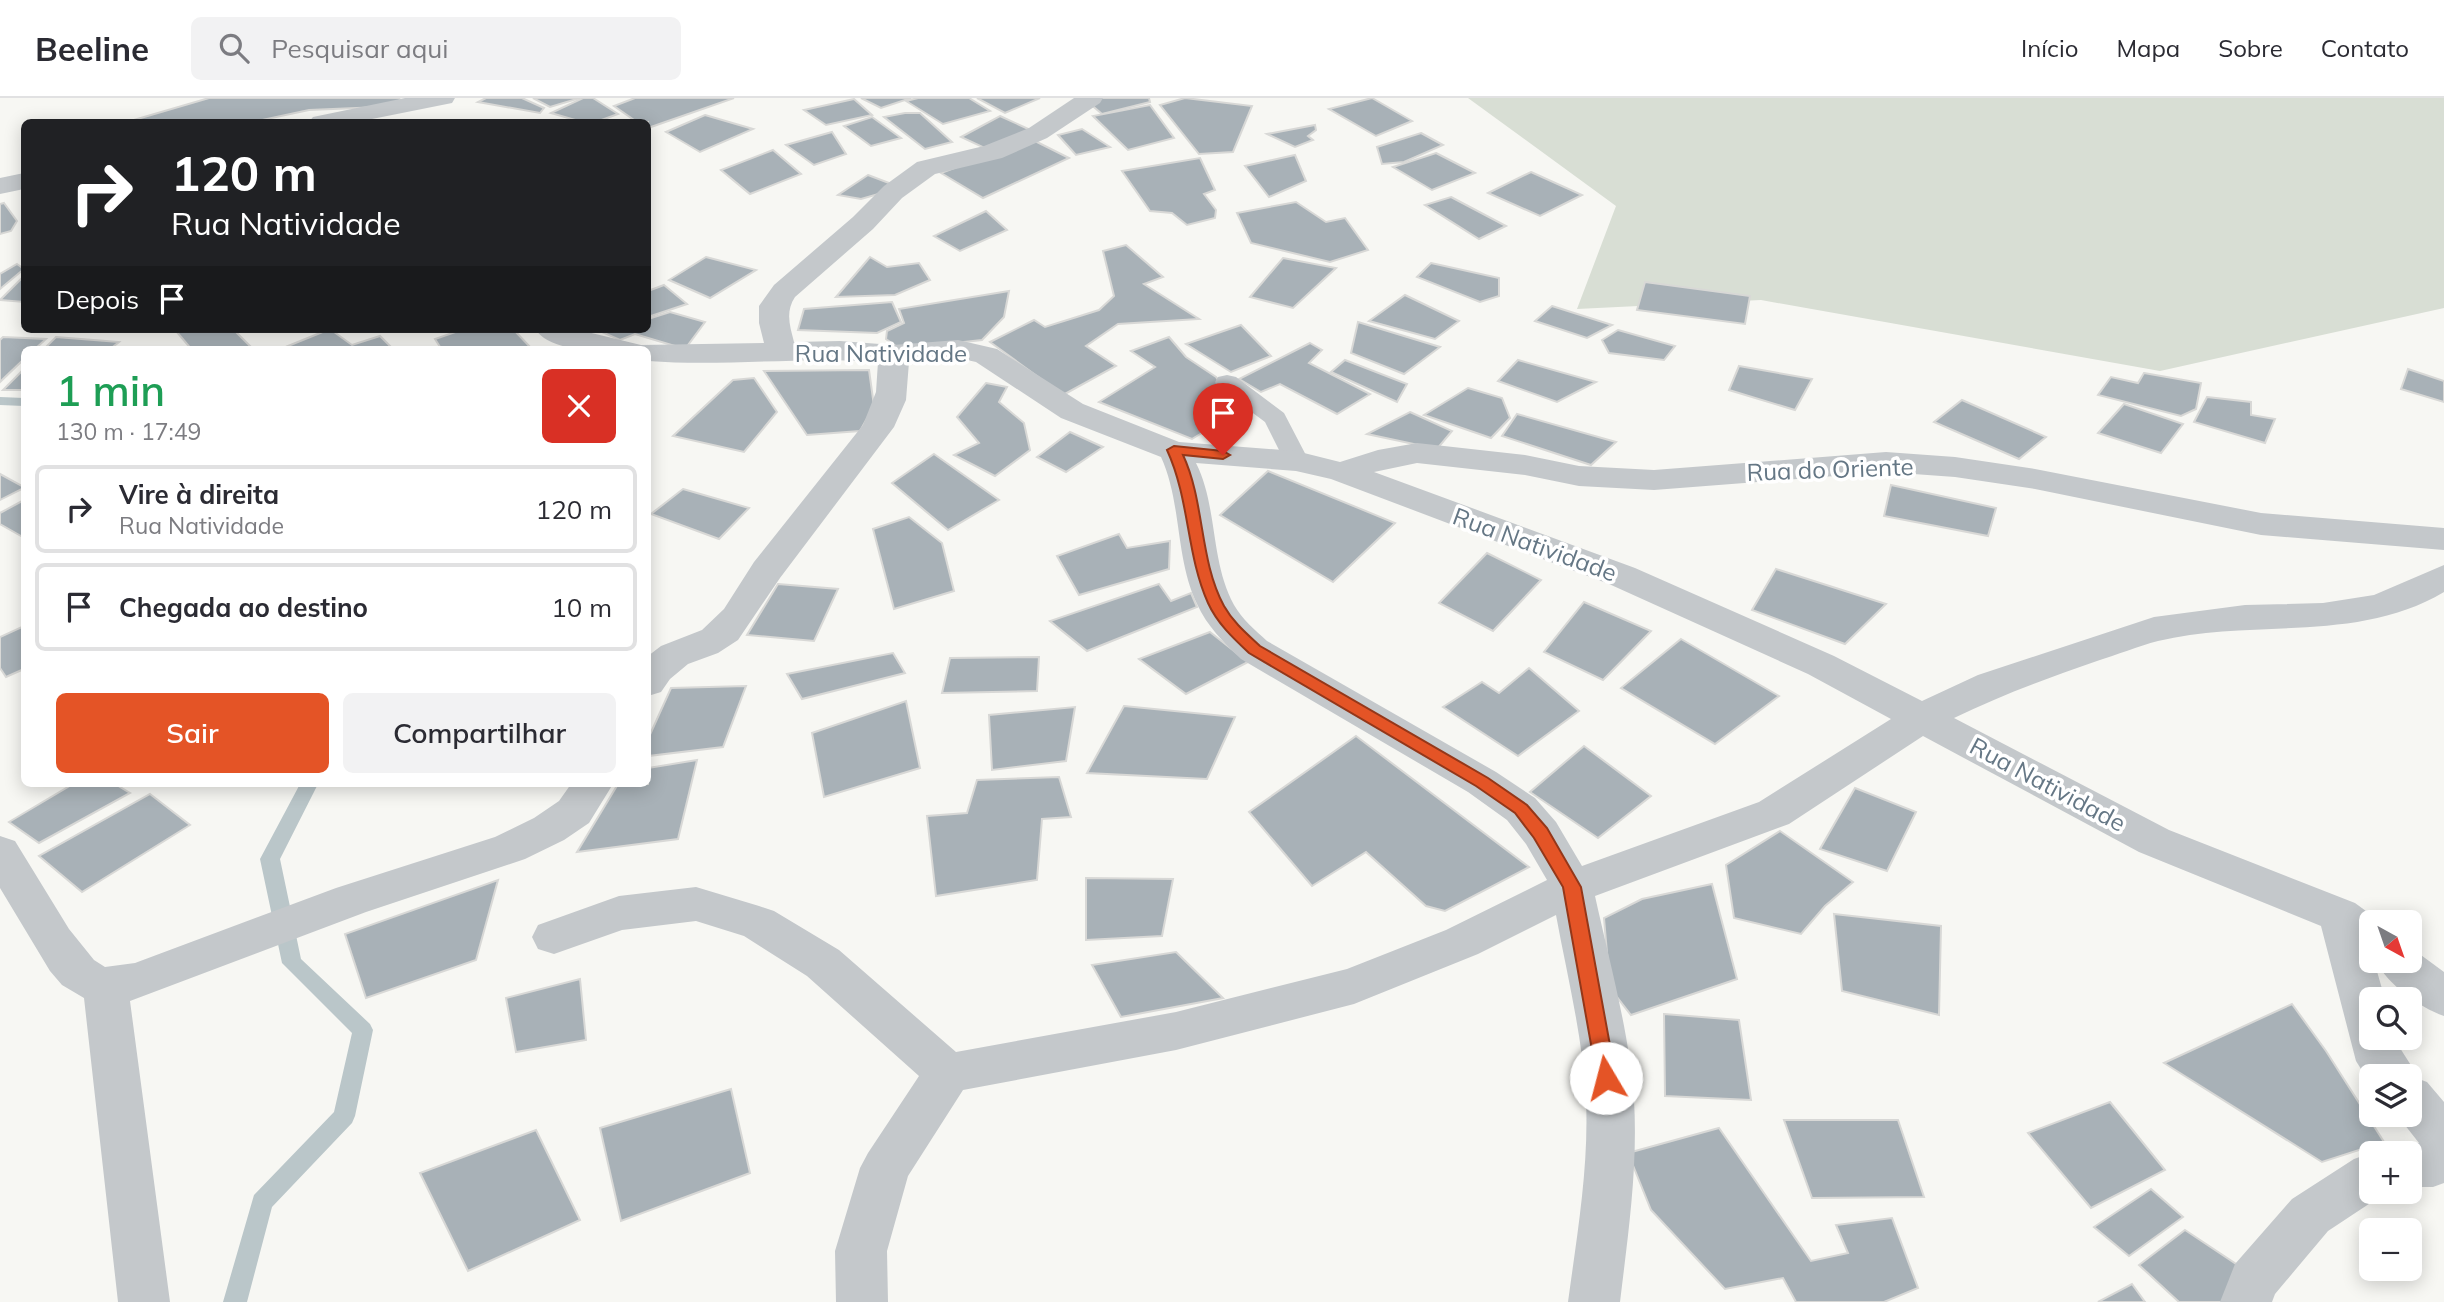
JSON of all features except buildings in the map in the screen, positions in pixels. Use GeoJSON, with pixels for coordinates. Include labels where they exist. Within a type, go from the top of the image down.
{"type":"FeatureCollection","features":[{"type":"Feature","properties":{"kind":"street"},"geometry":{"type":"LineString","coordinates":[[780,352],[774,323],[774,306],[784,291],[863,223],[893,192],[926,168],[993,152],[1038,133],[1091,98]]}},
{"type":"Feature","properties":{"kind":"street"},"geometry":{"type":"LineString","coordinates":[[343,119],[436,105]]}},
{"type":"Feature","properties":{"kind":"street"},"geometry":{"type":"LineString","coordinates":[[559,333],[609,346]]}},
{"type":"Feature","properties":{"kind":"street","name":"Rua Natividade"},"geometry":{"type":"LineString","coordinates":[[651,352],[686,355],[840,350],[892,354],[958,349],[986,355],[1072,411],[1174,450],[1296,461],[1342,472],[1622,576],[1821,665],[2154,841],[2356,927]]}},
{"type":"Feature","properties":{"kind":"street"},"geometry":{"type":"LineString","coordinates":[[651,678],[663,660],[683,649],[710,641],[723,633],[734,621],[757,584],[878,427],[890,406],[892,396],[892,354]]}},
{"type":"Feature","properties":{"kind":"street"},"geometry":{"type":"LineString","coordinates":[[1174,450],[1187,478],[1206,574],[1215,604],[1230,627],[1254,650],[1405,736],[1521,809],[1541,833],[1572,887],[1597,1013],[1609,1099],[1609,1180],[1594,1302]]}},
{"type":"Feature","properties":{"kind":"street","name":"Rua do Oriente"},"geometry":{"type":"LineString","coordinates":[[1342,472],[1378,460],[1417,453],[1525,465],[1579,475],[1654,480],[1886,463],[1955,467],[2035,479],[2261,524],[2444,539]]}},
{"type":"Feature","properties":{"kind":"street"},"geometry":{"type":"LineString","coordinates":[[862,1302],[861,1251],[885,1168],[948,1073],[1176,1031],[1353,986],[1462,942],[1572,887],[1774,813],[1923,717],[1991,684],[2154,629],[2245,617],[2323,615],[2380,606],[2417,592],[2444,576]]}},
{"type":"Feature","properties":{"kind":"street"},"geometry":{"type":"LineString","coordinates":[[0,852],[60,951],[91,982],[122,983],[351,900],[510,848],[549,830],[574,813],[591,787]]}},
{"type":"Feature","properties":{"kind":"street"},"geometry":{"type":"LineString","coordinates":[[554,937],[619,913],[696,904],[759,923],[823,963],[948,1073]]}},
{"type":"Feature","properties":{"kind":"street"},"geometry":{"type":"LineString","coordinates":[[2356,927],[2365,987]]}},
{"type":"Feature","properties":{"kind":"street"},"geometry":{"type":"LineString","coordinates":[[2413,973],[2444,997]]}},
{"type":"Feature","properties":{"kind":"street"},"geometry":{"type":"LineString","coordinates":[[122,983],[144,1302]]}},
{"type":"Feature","properties":{"kind":"street"},"geometry":{"type":"LineString","coordinates":[[2422,1165],[2433,1165],[2435,1130]]}},
{"type":"Feature","properties":{"kind":"street"},"geometry":{"type":"LineString","coordinates":[[2246,1302],[2253,1281],[2311,1215],[2359,1182]]}},
{"type":"Feature","properties":{"kind":"lane"},"geometry":{"type":"LineString","coordinates":[[1227,382],[1275,418],[1296,461]]}},
{"type":"Feature","properties":{"kind":"shaded area"},"geometry":{"type":"Polygon","coordinates":[[[1468,98],[2444,98],[2444,308],[2160,371],[1761,300],[1577,309],[1616,206],[1468,98]]]}},
{"type":"Feature","properties":{"kind":"waterway"},"geometry":{"type":"LineString","coordinates":[[0,401],[21,402]]}},
{"type":"Feature","properties":{"kind":"waterway"},"geometry":{"type":"LineString","coordinates":[[235,1302],[262,1202],[344,1116],[363,1030],[292,963],[270,859],[307,787]]}},
{"type":"Feature","properties":{"kind":"route"},"geometry":{"type":"LineString","coordinates":[[1223,455],[1174,450],[1187,478],[1202,564],[1215,604],[1230,627],[1254,650],[1482,782],[1521,809],[1541,833],[1572,887],[1597,1013],[1606,1078]]}}]}
